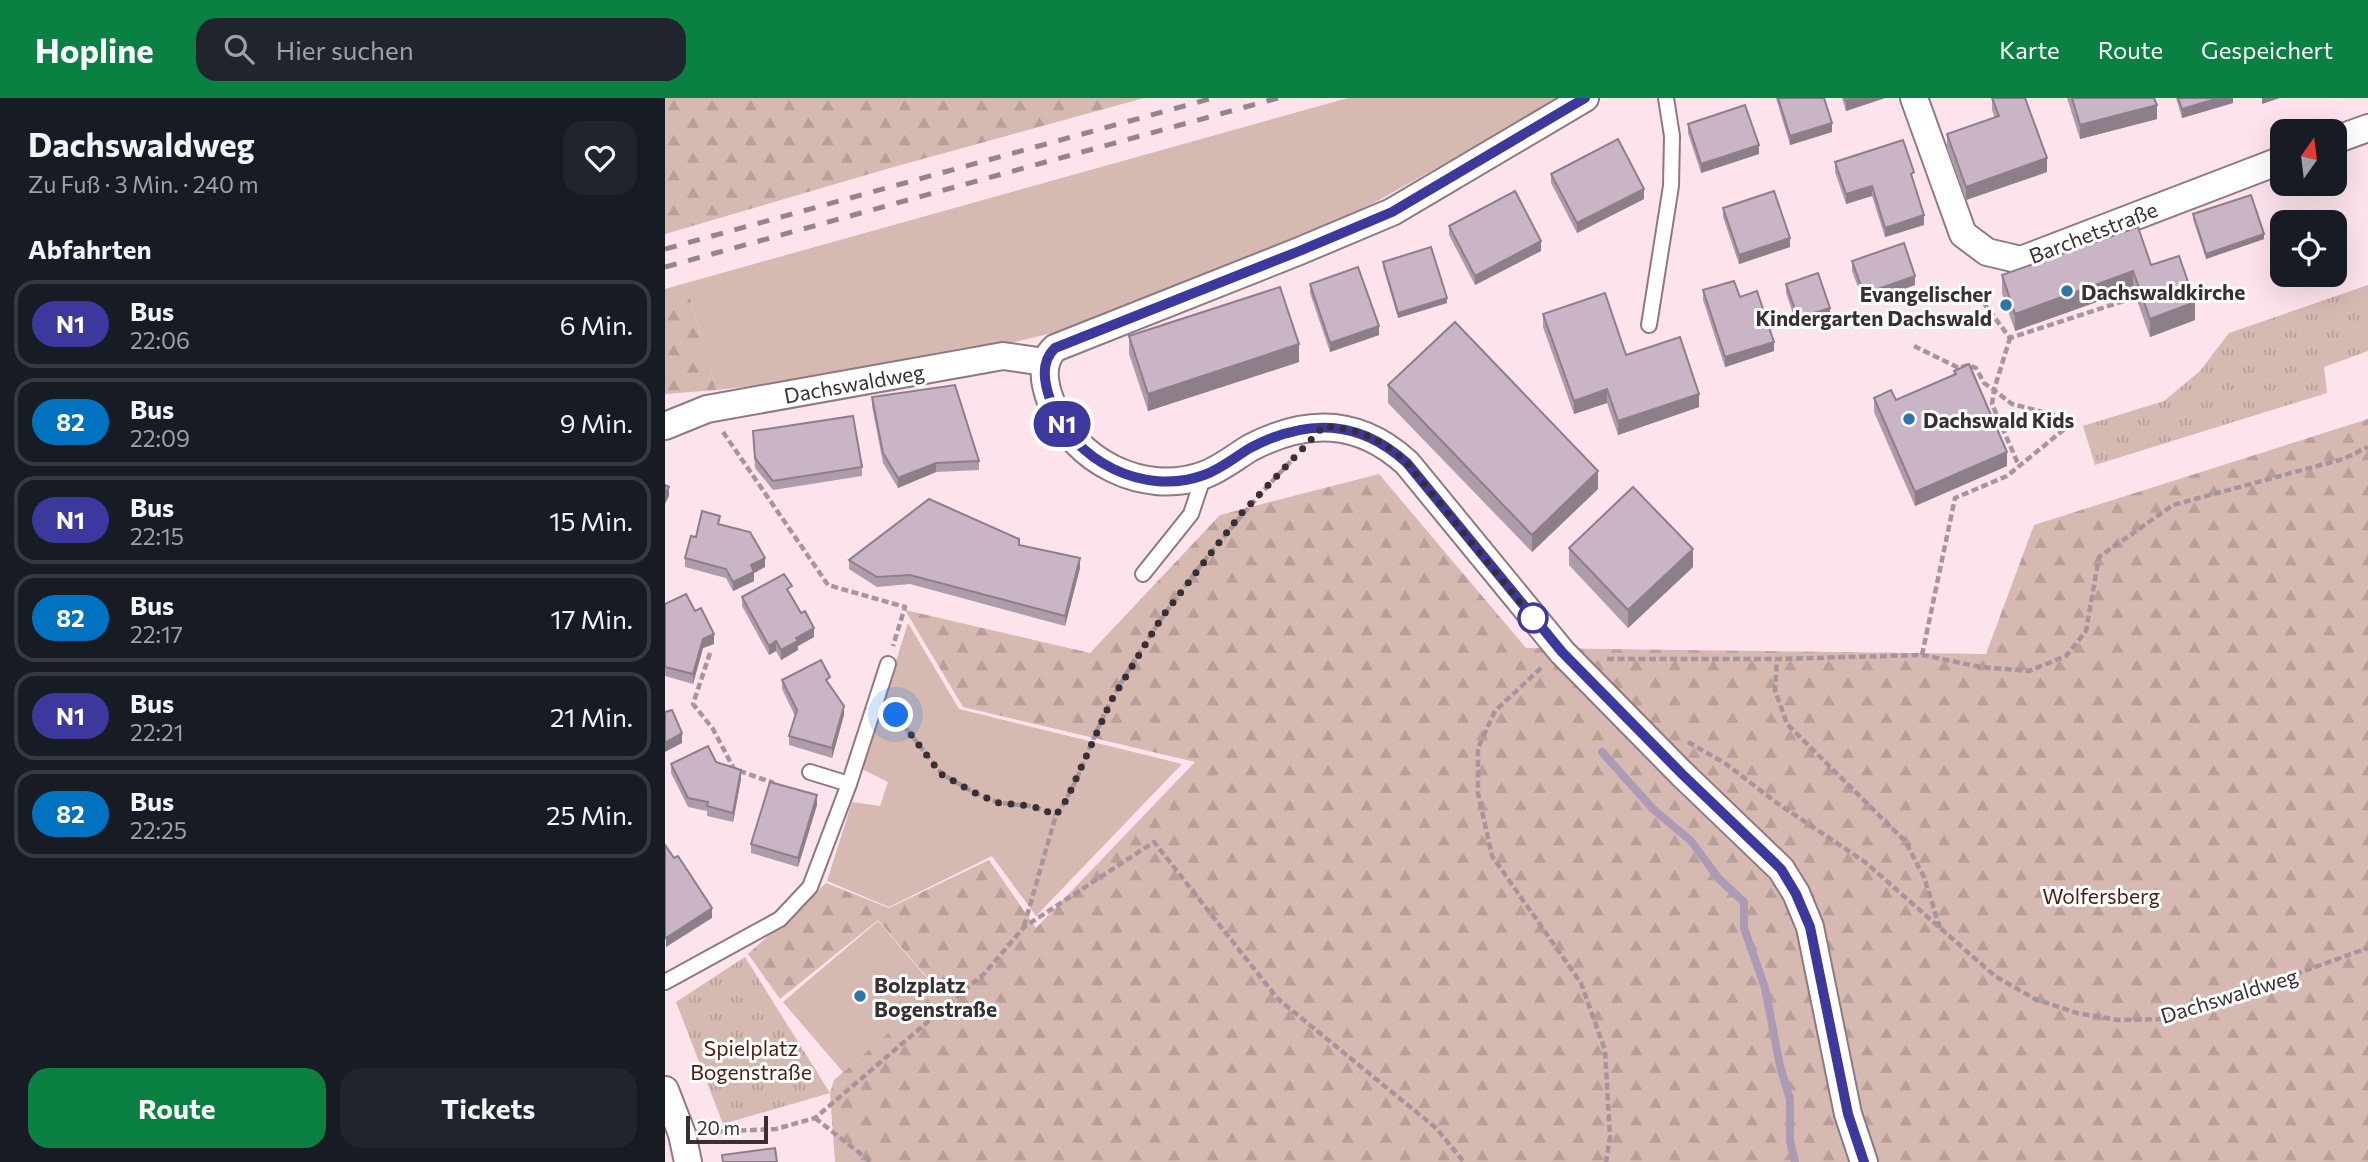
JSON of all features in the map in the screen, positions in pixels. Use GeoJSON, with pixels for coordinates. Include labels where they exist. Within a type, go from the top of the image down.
{"type":"FeatureCollection","features":[{"type":"Feature","properties":{"kind":"street"},"geometry":{"type":"LineString","coordinates":[[1585,98],[1392,212],[1055,348],[1048,354],[1045,362],[1044,378],[1050,401],[1065,427],[1089,453],[1106,466],[1158,482],[1204,475],[1251,448],[1281,435],[1324,426],[1348,428],[1390,447],[1407,463],[1562,652],[1682,774],[1781,869],[1796,894],[1810,927],[1848,1114],[1864,1162]]}},
{"type":"Feature","properties":{"kind":"street","name":"Barchetstraße"},"geometry":{"type":"LineString","coordinates":[[1914,98],[1963,234],[1987,252],[2021,260],[2270,165]]}},
{"type":"Feature","properties":{"kind":"street"},"geometry":{"type":"LineString","coordinates":[[2347,136],[2368,128]]}},
{"type":"Feature","properties":{"kind":"street","name":"Dachswaldweg"},"geometry":{"type":"LineString","coordinates":[[666,423],[707,409],[1003,356],[1045,362]]}},
{"type":"Feature","properties":{"kind":"street"},"geometry":{"type":"LineString","coordinates":[[665,1090],[683,1134],[688,1162]]}},
{"type":"Feature","properties":{"kind":"lane"},"geometry":{"type":"LineString","coordinates":[[1650,325],[1671,186],[1672,136],[1666,98]]}},
{"type":"Feature","properties":{"kind":"lane"},"geometry":{"type":"LineString","coordinates":[[1143,574],[1191,514],[1204,475]]}},
{"type":"Feature","properties":{"kind":"lane"},"geometry":{"type":"LineString","coordinates":[[665,982],[780,919],[810,887],[849,785],[888,664]]}},
{"type":"Feature","properties":{"kind":"lane"},"geometry":{"type":"LineString","coordinates":[[810,772],[849,785]]}},
{"type":"Feature","properties":{"kind":"path"},"geometry":{"type":"LineString","coordinates":[[2010,338],[2136,297]]}},
{"type":"Feature","properties":{"kind":"path"},"geometry":{"type":"LineString","coordinates":[[1983,302],[2010,338]]}},
{"type":"Feature","properties":{"kind":"path"},"geometry":{"type":"LineString","coordinates":[[2010,338],[1992,404],[2019,466]]}},
{"type":"Feature","properties":{"kind":"path"},"geometry":{"type":"LineString","coordinates":[[1915,346],[1959,368],[1972,365],[1984,383],[2012,404],[2066,418],[2068,423],[2057,437],[2007,476],[1955,498],[1922,655]]}},
{"type":"Feature","properties":{"kind":"path"},"geometry":{"type":"LineString","coordinates":[[707,409],[828,585],[905,607],[888,664]]}},
{"type":"Feature","properties":{"kind":"path"},"geometry":{"type":"LineString","coordinates":[[1024,927],[1056,815],[1067,799],[1111,701],[1162,617],[1241,514],[1324,426]]}},
{"type":"Feature","properties":{"kind":"path"},"geometry":{"type":"LineString","coordinates":[[1606,1162],[1610,1137],[1605,1050],[1581,983],[1492,856],[1478,793],[1478,748],[1495,710],[1562,652],[1596,659],[1777,659],[1922,655],[1981,667],[2029,671],[2066,656],[2086,631],[2099,557],[2162,512],[2173,505],[2343,459],[2368,447]]}},
{"type":"Feature","properties":{"kind":"path"},"geometry":{"type":"LineString","coordinates":[[710,653],[693,704],[713,729],[733,769],[782,786]]}},
{"type":"Feature","properties":{"kind":"path"},"geometry":{"type":"LineString","coordinates":[[1777,659],[1775,690],[1787,724],[1905,841],[1924,877],[1940,928]]}},
{"type":"Feature","properties":{"kind":"path"},"geometry":{"type":"LineString","coordinates":[[885,702],[941,774],[999,803],[1032,806],[1056,815]]}},
{"type":"Feature","properties":{"kind":"path","name":"Dachswaldweg"},"geometry":{"type":"LineString","coordinates":[[1643,733],[1681,738],[1709,753],[1865,862],[1994,976],[2035,999],[2077,1013],[2119,1020],[2164,1019],[2368,948]]}},
{"type":"Feature","properties":{"kind":"path"},"geometry":{"type":"LineString","coordinates":[[683,1134],[775,1129],[815,1118],[985,973],[1024,927],[1154,842],[1278,999],[1436,1128],[1464,1162]]}},
{"type":"Feature","properties":{"kind":"path"},"geometry":{"type":"LineString","coordinates":[[815,1118],[871,1162]]}},
{"type":"Feature","properties":{"kind":"green space"},"geometry":{"type":"Polygon","coordinates":[[[665,98],[1144,98],[665,234],[665,98]]]}},
{"type":"Feature","properties":{"kind":"green space"},"geometry":{"type":"Polygon","coordinates":[[[1348,98],[1561,98],[1374,203],[1326,226],[1065,330],[1011,343],[972,346],[772,384],[716,390],[686,283],[1348,98]]]}},
{"type":"Feature","properties":{"kind":"green space"},"geometry":{"type":"Polygon","coordinates":[[[686,283],[716,390],[665,394],[665,289],[686,283]]]}},
{"type":"Feature","properties":{"kind":"green space"},"geometry":{"type":"Polygon","coordinates":[[[2368,285],[2368,351],[2324,367],[2327,393],[2095,465],[2083,426],[2164,401],[2200,371],[2229,333],[2368,285]]]}},
{"type":"Feature","properties":{"kind":"green space","name":"Wolfersberg"},"geometry":{"type":"Polygon","coordinates":[[[2368,419],[2368,1162],[835,1162],[830,1093],[834,1080],[938,990],[878,920],[780,999],[748,954],[826,883],[889,908],[989,860],[1036,928],[1195,762],[963,707],[905,610],[1090,653],[1220,515],[1379,474],[1526,648],[1986,654],[2034,525],[2368,419]]]}},
{"type":"Feature","properties":{"kind":"green space"},"geometry":{"type":"Polygon","coordinates":[[[908,623],[959,709],[1182,764],[1036,916],[992,856],[889,907],[827,881],[852,802],[880,806],[888,782],[862,769],[908,623]]]}},
{"type":"Feature","properties":{"kind":"green space","name":"Bolzplatz Bogenstraße"},"geometry":{"type":"Polygon","coordinates":[[[878,921],[938,991],[843,1072],[783,1002],[878,921]]]}},
{"type":"Feature","properties":{"kind":"green space","name":"Spielplatz Bogenstraße"},"geometry":{"type":"Polygon","coordinates":[[[745,957],[830,1093],[723,1124],[676,1002],[745,957]]]}},
{"type":"Feature","properties":{"kind":"building"},"geometry":{"type":"Polygon","coordinates":[[[1778,98],[1824,98],[1832,123],[1790,136],[1778,98]]]}},
{"type":"Feature","properties":{"kind":"building"},"geometry":{"type":"Polygon","coordinates":[[[1992,98],[2025,98],[2047,158],[1966,187],[1947,134],[1999,116],[1992,98]]]}},
{"type":"Feature","properties":{"kind":"building"},"geometry":{"type":"Polygon","coordinates":[[[2072,98],[2154,98],[2157,105],[2080,125],[2072,98]]]}},
{"type":"Feature","properties":{"kind":"building"},"geometry":{"type":"Polygon","coordinates":[[[2178,98],[2219,98],[2182,109],[2178,98]]]}},
{"type":"Feature","properties":{"kind":"building"},"geometry":{"type":"Polygon","coordinates":[[[1745,105],[1759,145],[1701,164],[1688,124],[1745,105]]]}},
{"type":"Feature","properties":{"kind":"building"},"geometry":{"type":"Polygon","coordinates":[[[1618,139],[1644,189],[1577,223],[1551,174],[1618,139]]]}},
{"type":"Feature","properties":{"kind":"building"},"geometry":{"type":"Polygon","coordinates":[[[1903,140],[1924,215],[1885,228],[1872,186],[1846,194],[1835,162],[1903,140]]]}},
{"type":"Feature","properties":{"kind":"building"},"geometry":{"type":"Polygon","coordinates":[[[1515,191],[1541,241],[1475,276],[1449,226],[1515,191]]]}},
{"type":"Feature","properties":{"kind":"building"},"geometry":{"type":"Polygon","coordinates":[[[1774,191],[1790,238],[1739,255],[1723,208],[1774,191]]]}},
{"type":"Feature","properties":{"kind":"building"},"geometry":{"type":"Polygon","coordinates":[[[2251,195],[2264,234],[2206,254],[2193,214],[2251,195]]]}},
{"type":"Feature","properties":{"kind":"building"},"geometry":{"type":"Polygon","coordinates":[[[2138,227],[2151,265],[2179,256],[2195,302],[2150,319],[2133,271],[2015,314],[2002,275],[2138,227]]]}},
{"type":"Feature","properties":{"kind":"building"},"geometry":{"type":"Polygon","coordinates":[[[1904,243],[1915,276],[1864,294],[1852,261],[1904,243]]]}},
{"type":"Feature","properties":{"kind":"building"},"geometry":{"type":"Polygon","coordinates":[[[1431,247],[1447,298],[1398,313],[1383,262],[1431,247]]]}},
{"type":"Feature","properties":{"kind":"building"},"geometry":{"type":"Polygon","coordinates":[[[1358,267],[1379,326],[1330,343],[1310,284],[1358,267]]]}},
{"type":"Feature","properties":{"kind":"building"},"geometry":{"type":"Polygon","coordinates":[[[1818,273],[1830,308],[1798,318],[1786,284],[1818,273]]]}},
{"type":"Feature","properties":{"kind":"building"},"geometry":{"type":"Polygon","coordinates":[[[1734,281],[1740,297],[1757,291],[1774,342],[1725,357],[1703,290],[1734,281]]]}},
{"type":"Feature","properties":{"kind":"building"},"geometry":{"type":"Polygon","coordinates":[[[1280,287],[1299,344],[1148,394],[1129,336],[1280,287]]]}},
{"type":"Feature","properties":{"kind":"building"},"geometry":{"type":"Polygon","coordinates":[[[1605,293],[1626,355],[1680,337],[1699,394],[1618,421],[1607,389],[1574,401],[1543,314],[1605,293]]]}},
{"type":"Feature","properties":{"kind":"building"},"geometry":{"type":"Polygon","coordinates":[[[1455,322],[1598,471],[1532,535],[1388,385],[1455,322]]]}},
{"type":"Feature","properties":{"kind":"building"},"geometry":{"type":"Polygon","coordinates":[[[1969,364],[2007,452],[1915,492],[1874,398],[1891,390],[1896,400],[1956,374],[1954,371],[1969,364]]]}},
{"type":"Feature","properties":{"kind":"building"},"geometry":{"type":"Polygon","coordinates":[[[955,385],[979,461],[936,463],[898,478],[883,453],[872,397],[955,385]]]}},
{"type":"Feature","properties":{"kind":"building"},"geometry":{"type":"Polygon","coordinates":[[[853,416],[862,467],[773,481],[755,458],[753,431],[853,416]]]}},
{"type":"Feature","properties":{"kind":"building"},"geometry":{"type":"Polygon","coordinates":[[[1633,487],[1693,549],[1628,610],[1569,548],[1633,487]]]}},
{"type":"Feature","properties":{"kind":"building"},"geometry":{"type":"Polygon","coordinates":[[[929,499],[1019,539],[1019,545],[1080,558],[1065,616],[910,575],[877,577],[849,560],[929,499]]]}},
{"type":"Feature","properties":{"kind":"building"},"geometry":{"type":"Polygon","coordinates":[[[702,511],[720,516],[718,524],[750,532],[765,558],[751,565],[754,572],[733,582],[726,569],[685,558],[691,536],[696,537],[702,511]]]}},
{"type":"Feature","properties":{"kind":"building"},"geometry":{"type":"Polygon","coordinates":[[[784,574],[792,586],[787,589],[801,613],[805,611],[814,628],[781,650],[776,641],[769,646],[742,597],[784,574]]]}},
{"type":"Feature","properties":{"kind":"building"},"geometry":{"type":"Polygon","coordinates":[[[686,594],[695,611],[701,608],[714,634],[703,639],[693,674],[665,667],[665,604],[686,594]]]}},
{"type":"Feature","properties":{"kind":"building"},"geometry":{"type":"Polygon","coordinates":[[[821,660],[830,677],[826,680],[844,706],[832,748],[789,736],[797,710],[782,680],[821,660]]]}},
{"type":"Feature","properties":{"kind":"building"},"geometry":{"type":"Polygon","coordinates":[[[672,710],[682,733],[665,743],[665,712],[672,710]]]}},
{"type":"Feature","properties":{"kind":"building"},"geometry":{"type":"Polygon","coordinates":[[[708,746],[716,762],[741,770],[733,813],[707,806],[708,802],[688,798],[671,764],[708,746]]]}},
{"type":"Feature","properties":{"kind":"building"},"geometry":{"type":"Polygon","coordinates":[[[770,782],[817,795],[798,858],[751,844],[770,782]]]}},
{"type":"Feature","properties":{"kind":"building"},"geometry":{"type":"Polygon","coordinates":[[[665,845],[674,858],[678,856],[712,908],[666,938],[665,936],[665,845]]]}},
{"type":"Feature","properties":{"kind":"building"},"geometry":{"type":"Polygon","coordinates":[[[775,1148],[777,1162],[723,1162],[722,1155],[775,1148]]]}},
{"type":"Feature","properties":{"kind":"waterway"},"geometry":{"type":"LineString","coordinates":[[1602,752],[1653,809],[1691,841],[1719,879],[1744,902],[1744,928],[1765,988],[1780,1066],[1790,1099],[1790,1141],[1795,1162]]}},
{"type":"Feature","properties":{"kind":"railway"},"geometry":{"type":"LineString","coordinates":[[665,249],[1213,98]]}},
{"type":"Feature","properties":{"kind":"railway"},"geometry":{"type":"LineString","coordinates":[[665,267],[1278,98]]}},
{"type":"Feature","properties":{"kind":"bus line","name":"N1"},"geometry":{"type":"LineString","coordinates":[[1585,98],[1392,212],[1055,348],[1048,354],[1045,362],[1044,378],[1050,401],[1065,427],[1089,453],[1106,466],[1158,482],[1204,475],[1251,448],[1281,435],[1304,429],[1324,426],[1348,428],[1390,447],[1407,463],[1562,652],[1682,774],[1781,869],[1796,894],[1810,927],[1848,1114],[1864,1162]]}},
{"type":"Feature","properties":{"kind":"place","name":"Dachswaldkirche"},"geometry":{"type":"Point","coordinates":[2067,291]}},
{"type":"Feature","properties":{"kind":"place","name":"Evangelischer Kindergarten Dachswald"},"geometry":{"type":"Point","coordinates":[2006,305]}},
{"type":"Feature","properties":{"kind":"place","name":"Dachswald Kids"},"geometry":{"type":"Point","coordinates":[1909,419]}},
{"type":"Feature","properties":{"kind":"place","name":"Bolzplatz Bogenstraße"},"geometry":{"type":"Point","coordinates":[860,996]}},
{"type":"Feature","properties":{"kind":"route"},"geometry":{"type":"LineString","coordinates":[[896,715],[941,774],[999,803],[1032,806],[1056,815],[1067,799],[1111,701],[1162,617],[1241,514],[1324,426],[1348,428],[1390,447],[1407,463],[1535,621],[1533,618]]}}]}
